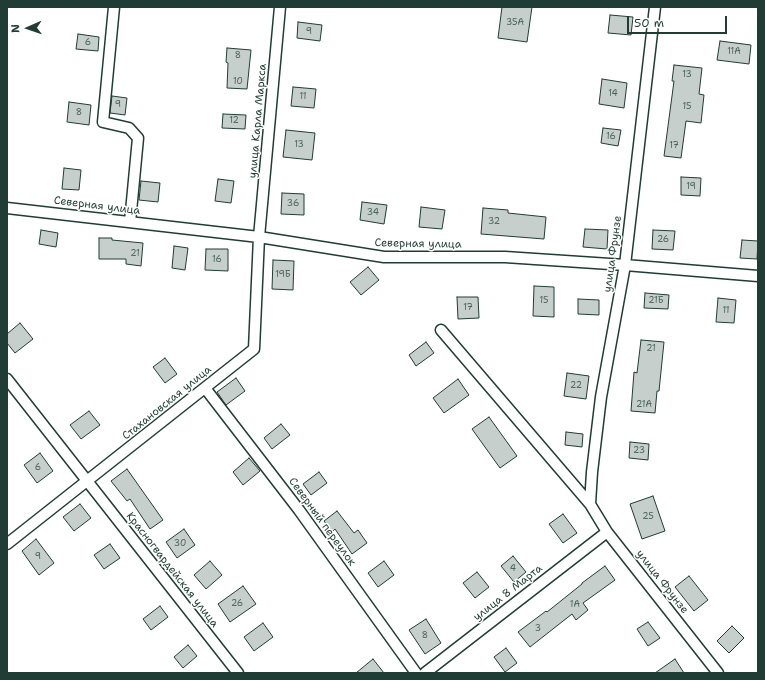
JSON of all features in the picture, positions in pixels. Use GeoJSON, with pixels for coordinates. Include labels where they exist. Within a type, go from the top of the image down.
{"type":"FeatureCollection","features":[{"type":"Feature","properties":{"kind":"street"},"geometry":{"type":"LineString","coordinates":[[114,7],[103,122],[129,128],[138,138],[130,222]]}},
{"type":"Feature","properties":{"kind":"street","name":"улица Карла Маркса"},"geometry":{"type":"LineString","coordinates":[[259,237],[280,7]]}},
{"type":"Feature","properties":{"kind":"street","name":"улица Фрунзе"},"geometry":{"type":"LineString","coordinates":[[590,504],[592,472],[601,397],[625,264],[655,7]]}},
{"type":"Feature","properties":{"kind":"street","name":"Северная улица"},"geometry":{"type":"LineString","coordinates":[[7,208],[259,237],[384,257],[505,257],[625,264],[758,276]]}},
{"type":"Feature","properties":{"kind":"street","name":"Стахановская улица"},"geometry":{"type":"LineString","coordinates":[[7,544],[254,349],[259,237]]}},
{"type":"Feature","properties":{"kind":"street","name":"улица Фрунзе"},"geometry":{"type":"LineString","coordinates":[[441,330],[590,504],[607,532],[718,673]]}},
{"type":"Feature","properties":{"kind":"street","name":"Красногвардейская улица"},"geometry":{"type":"LineString","coordinates":[[7,380],[238,673]]}},
{"type":"Feature","properties":{"kind":"street","name":"Северный переулок"},"geometry":{"type":"LineString","coordinates":[[205,388],[299,510],[416,673]]}},
{"type":"Feature","properties":{"kind":"street","name":"улица 8 Марта"},"geometry":{"type":"LineString","coordinates":[[425,673],[607,532]]}},
{"type":"Feature","properties":{"kind":"building"},"geometry":{"type":"Polygon","coordinates":[[[502,7],[532,7],[527,42],[498,38],[502,7]]]}},
{"type":"Feature","properties":{"kind":"building"},"geometry":{"type":"Polygon","coordinates":[[[610,15],[633,17],[631,35],[608,33],[610,15]]]}},
{"type":"Feature","properties":{"kind":"building"},"geometry":{"type":"Polygon","coordinates":[[[298,22],[322,25],[320,41],[297,38],[298,22]]]}},
{"type":"Feature","properties":{"kind":"building"},"geometry":{"type":"Polygon","coordinates":[[[78,34],[99,37],[98,51],[76,49],[78,34]]]}},
{"type":"Feature","properties":{"kind":"building"},"geometry":{"type":"Polygon","coordinates":[[[720,41],[751,45],[749,64],[717,60],[720,41]]]}},
{"type":"Feature","properties":{"kind":"building"},"geometry":{"type":"Polygon","coordinates":[[[227,48],[251,50],[247,89],[227,88],[227,48]]]}},
{"type":"Feature","properties":{"kind":"building"},"geometry":{"type":"Polygon","coordinates":[[[674,65],[702,68],[699,94],[704,95],[701,123],[686,121],[681,158],[664,156],[674,81],[672,81],[674,65]]]}},
{"type":"Feature","properties":{"kind":"building"},"geometry":{"type":"Polygon","coordinates":[[[602,79],[627,83],[624,108],[599,104],[602,79]]]}},
{"type":"Feature","properties":{"kind":"building"},"geometry":{"type":"Polygon","coordinates":[[[293,87],[316,89],[314,108],[291,106],[293,87]]]}},
{"type":"Feature","properties":{"kind":"building"},"geometry":{"type":"Polygon","coordinates":[[[112,96],[127,98],[125,115],[110,113],[112,96]]]}},
{"type":"Feature","properties":{"kind":"building"},"geometry":{"type":"Polygon","coordinates":[[[69,102],[91,105],[89,125],[67,122],[69,102]]]}},
{"type":"Feature","properties":{"kind":"building"},"geometry":{"type":"Polygon","coordinates":[[[223,114],[246,115],[245,129],[222,128],[223,114]]]}},
{"type":"Feature","properties":{"kind":"building"},"geometry":{"type":"Polygon","coordinates":[[[603,128],[621,130],[618,146],[601,143],[603,128]]]}},
{"type":"Feature","properties":{"kind":"building"},"geometry":{"type":"Polygon","coordinates":[[[286,130],[315,133],[312,160],[283,157],[286,130]]]}},
{"type":"Feature","properties":{"kind":"building"},"geometry":{"type":"Polygon","coordinates":[[[64,168],[81,170],[79,190],[62,189],[64,168]]]}},
{"type":"Feature","properties":{"kind":"building"},"geometry":{"type":"Polygon","coordinates":[[[681,177],[701,178],[700,196],[681,195],[681,177]]]}},
{"type":"Feature","properties":{"kind":"building"},"geometry":{"type":"Polygon","coordinates":[[[218,179],[234,181],[231,203],[215,201],[218,179]]]}},
{"type":"Feature","properties":{"kind":"building"},"geometry":{"type":"Polygon","coordinates":[[[141,181],[160,183],[158,202],[139,200],[141,181]]]}},
{"type":"Feature","properties":{"kind":"building"},"geometry":{"type":"Polygon","coordinates":[[[282,193],[304,194],[304,215],[281,214],[282,193]]]}},
{"type":"Feature","properties":{"kind":"building"},"geometry":{"type":"Polygon","coordinates":[[[362,202],[387,205],[384,224],[360,220],[362,202]]]}},
{"type":"Feature","properties":{"kind":"building"},"geometry":{"type":"Polygon","coordinates":[[[421,207],[445,210],[442,229],[419,227],[421,207]]]}},
{"type":"Feature","properties":{"kind":"building"},"geometry":{"type":"Polygon","coordinates":[[[483,208],[508,210],[508,213],[546,217],[544,239],[481,234],[483,208]]]}},
{"type":"Feature","properties":{"kind":"building"},"geometry":{"type":"Polygon","coordinates":[[[585,229],[608,230],[607,249],[583,247],[585,229]]]}},
{"type":"Feature","properties":{"kind":"building"},"geometry":{"type":"Polygon","coordinates":[[[41,230],[58,233],[56,247],[39,244],[41,230]]]}},
{"type":"Feature","properties":{"kind":"building"},"geometry":{"type":"Polygon","coordinates":[[[653,230],[675,231],[673,250],[652,249],[653,230]]]}},
{"type":"Feature","properties":{"kind":"building"},"geometry":{"type":"Polygon","coordinates":[[[99,238],[112,238],[112,240],[143,243],[141,266],[126,264],[126,259],[99,259],[99,238]]]}},
{"type":"Feature","properties":{"kind":"building"},"geometry":{"type":"Polygon","coordinates":[[[742,240],[758,241],[757,259],[740,258],[742,240]]]}},
{"type":"Feature","properties":{"kind":"building"},"geometry":{"type":"Polygon","coordinates":[[[174,246],[188,248],[185,270],[172,268],[174,246]]]}},
{"type":"Feature","properties":{"kind":"building"},"geometry":{"type":"Polygon","coordinates":[[[206,249],[228,249],[228,271],[205,270],[206,249]]]}},
{"type":"Feature","properties":{"kind":"building"},"geometry":{"type":"Polygon","coordinates":[[[273,260],[294,261],[293,290],[272,289],[273,260]]]}},
{"type":"Feature","properties":{"kind":"building"},"geometry":{"type":"Polygon","coordinates":[[[368,267],[379,280],[361,295],[350,282],[368,267]]]}},
{"type":"Feature","properties":{"kind":"building"},"geometry":{"type":"Polygon","coordinates":[[[534,286],[554,287],[554,317],[533,316],[534,286]]]}},
{"type":"Feature","properties":{"kind":"building"},"geometry":{"type":"Polygon","coordinates":[[[645,293],[669,295],[668,309],[644,308],[645,293]]]}},
{"type":"Feature","properties":{"kind":"building"},"geometry":{"type":"Polygon","coordinates":[[[457,297],[478,297],[479,318],[458,319],[457,297]]]}},
{"type":"Feature","properties":{"kind":"building"},"geometry":{"type":"Polygon","coordinates":[[[718,298],[736,300],[734,323],[716,322],[718,298]]]}},
{"type":"Feature","properties":{"kind":"building"},"geometry":{"type":"Polygon","coordinates":[[[578,299],[599,300],[599,315],[578,314],[578,299]]]}},
{"type":"Feature","properties":{"kind":"building"},"geometry":{"type":"Polygon","coordinates":[[[20,323],[33,339],[15,353],[7,343],[7,334],[20,323]]]}},
{"type":"Feature","properties":{"kind":"building"},"geometry":{"type":"Polygon","coordinates":[[[641,340],[664,342],[659,391],[657,391],[655,413],[631,411],[634,372],[637,373],[641,340]]]}},
{"type":"Feature","properties":{"kind":"building"},"geometry":{"type":"Polygon","coordinates":[[[426,342],[434,353],[416,366],[409,355],[426,342]]]}},
{"type":"Feature","properties":{"kind":"building"},"geometry":{"type":"Polygon","coordinates":[[[165,358],[177,374],[165,383],[153,367],[165,358]]]}},
{"type":"Feature","properties":{"kind":"building"},"geometry":{"type":"Polygon","coordinates":[[[567,373],[589,376],[586,399],[564,396],[567,373]]]}},
{"type":"Feature","properties":{"kind":"building"},"geometry":{"type":"Polygon","coordinates":[[[236,378],[245,391],[226,405],[217,392],[236,378]]]}},
{"type":"Feature","properties":{"kind":"building"},"geometry":{"type":"Polygon","coordinates":[[[458,379],[469,395],[444,413],[433,398],[458,379]]]}},
{"type":"Feature","properties":{"kind":"building"},"geometry":{"type":"Polygon","coordinates":[[[89,411],[100,425],[81,439],[70,425],[89,411]]]}},
{"type":"Feature","properties":{"kind":"building"},"geometry":{"type":"Polygon","coordinates":[[[489,417],[517,456],[500,468],[472,429],[489,417]]]}},
{"type":"Feature","properties":{"kind":"building"},"geometry":{"type":"Polygon","coordinates":[[[281,424],[290,435],[272,449],[264,438],[281,424]]]}},
{"type":"Feature","properties":{"kind":"building"},"geometry":{"type":"Polygon","coordinates":[[[566,432],[583,434],[582,447],[565,445],[566,432]]]}},
{"type":"Feature","properties":{"kind":"building"},"geometry":{"type":"Polygon","coordinates":[[[630,442],[649,444],[648,460],[629,458],[630,442]]]}},
{"type":"Feature","properties":{"kind":"building"},"geometry":{"type":"Polygon","coordinates":[[[40,453],[53,471],[37,483],[24,465],[40,453]]]}},
{"type":"Feature","properties":{"kind":"building"},"geometry":{"type":"Polygon","coordinates":[[[249,458],[260,471],[243,485],[233,472],[249,458]]]}},
{"type":"Feature","properties":{"kind":"building"},"geometry":{"type":"Polygon","coordinates":[[[127,469],[163,520],[150,529],[130,499],[127,501],[111,481],[127,469]]]}},
{"type":"Feature","properties":{"kind":"building"},"geometry":{"type":"Polygon","coordinates":[[[319,472],[327,483],[311,495],[303,484],[319,472]]]}},
{"type":"Feature","properties":{"kind":"building"},"geometry":{"type":"Polygon","coordinates":[[[653,496],[665,531],[642,539],[630,504],[653,496]]]}},
{"type":"Feature","properties":{"kind":"building"},"geometry":{"type":"Polygon","coordinates":[[[80,504],[91,518],[74,531],[63,517],[80,504]]]}},
{"type":"Feature","properties":{"kind":"building"},"geometry":{"type":"Polygon","coordinates":[[[337,511],[354,533],[358,530],[367,543],[352,554],[335,529],[332,532],[324,521],[337,511]]]}},
{"type":"Feature","properties":{"kind":"building"},"geometry":{"type":"Polygon","coordinates":[[[563,514],[577,533],[563,543],[549,524],[563,514]]]}},
{"type":"Feature","properties":{"kind":"building"},"geometry":{"type":"Polygon","coordinates":[[[184,529],[195,545],[177,558],[166,542],[184,529]]]}},
{"type":"Feature","properties":{"kind":"building"},"geometry":{"type":"Polygon","coordinates":[[[36,539],[54,563],[39,575],[22,551],[36,539]]]}},
{"type":"Feature","properties":{"kind":"building"},"geometry":{"type":"Polygon","coordinates":[[[110,544],[120,558],[104,569],[94,555],[110,544]]]}},
{"type":"Feature","properties":{"kind":"building"},"geometry":{"type":"Polygon","coordinates":[[[513,556],[526,572],[514,582],[501,566],[513,556]]]}},
{"type":"Feature","properties":{"kind":"building"},"geometry":{"type":"Polygon","coordinates":[[[210,561],[222,575],[206,589],[194,575],[210,561]]]}},
{"type":"Feature","properties":{"kind":"building"},"geometry":{"type":"Polygon","coordinates":[[[384,561],[394,575],[378,587],[368,573],[384,561]]]}},
{"type":"Feature","properties":{"kind":"building"},"geometry":{"type":"Polygon","coordinates":[[[605,566],[615,580],[583,603],[588,610],[576,620],[572,614],[530,647],[518,632],[546,611],[547,612],[605,566]]]}},
{"type":"Feature","properties":{"kind":"building"},"geometry":{"type":"Polygon","coordinates":[[[477,572],[489,587],[475,598],[463,583],[477,572]]]}},
{"type":"Feature","properties":{"kind":"building"},"geometry":{"type":"Polygon","coordinates":[[[689,576],[708,600],[694,611],[675,587],[689,576]]]}},
{"type":"Feature","properties":{"kind":"building"},"geometry":{"type":"Polygon","coordinates":[[[243,586],[256,604],[230,622],[218,604],[243,586]]]}},
{"type":"Feature","properties":{"kind":"building"},"geometry":{"type":"Polygon","coordinates":[[[160,606],[168,617],[151,630],[143,619],[160,606]]]}},
{"type":"Feature","properties":{"kind":"building"},"geometry":{"type":"Polygon","coordinates":[[[426,619],[441,643],[425,654],[409,630],[426,619]]]}},
{"type":"Feature","properties":{"kind":"building"},"geometry":{"type":"Polygon","coordinates":[[[648,622],[660,638],[648,646],[637,629],[648,622]]]}},
{"type":"Feature","properties":{"kind":"building"},"geometry":{"type":"Polygon","coordinates":[[[263,623],[273,637],[254,651],[244,637],[263,623]]]}},
{"type":"Feature","properties":{"kind":"building"},"geometry":{"type":"Polygon","coordinates":[[[732,626],[744,638],[729,653],[717,641],[732,626]]]}},
{"type":"Feature","properties":{"kind":"building"},"geometry":{"type":"Polygon","coordinates":[[[188,645],[197,656],[183,668],[174,657],[188,645]]]}},
{"type":"Feature","properties":{"kind":"building"},"geometry":{"type":"Polygon","coordinates":[[[506,648],[517,663],[505,672],[494,657],[506,648]]]}},
{"type":"Feature","properties":{"kind":"building"},"geometry":{"type":"Polygon","coordinates":[[[373,659],[384,673],[356,673],[373,659]]]}},
{"type":"Feature","properties":{"kind":"building"},"geometry":{"type":"Polygon","coordinates":[[[675,659],[684,673],[655,673],[675,659]]]}}]}
